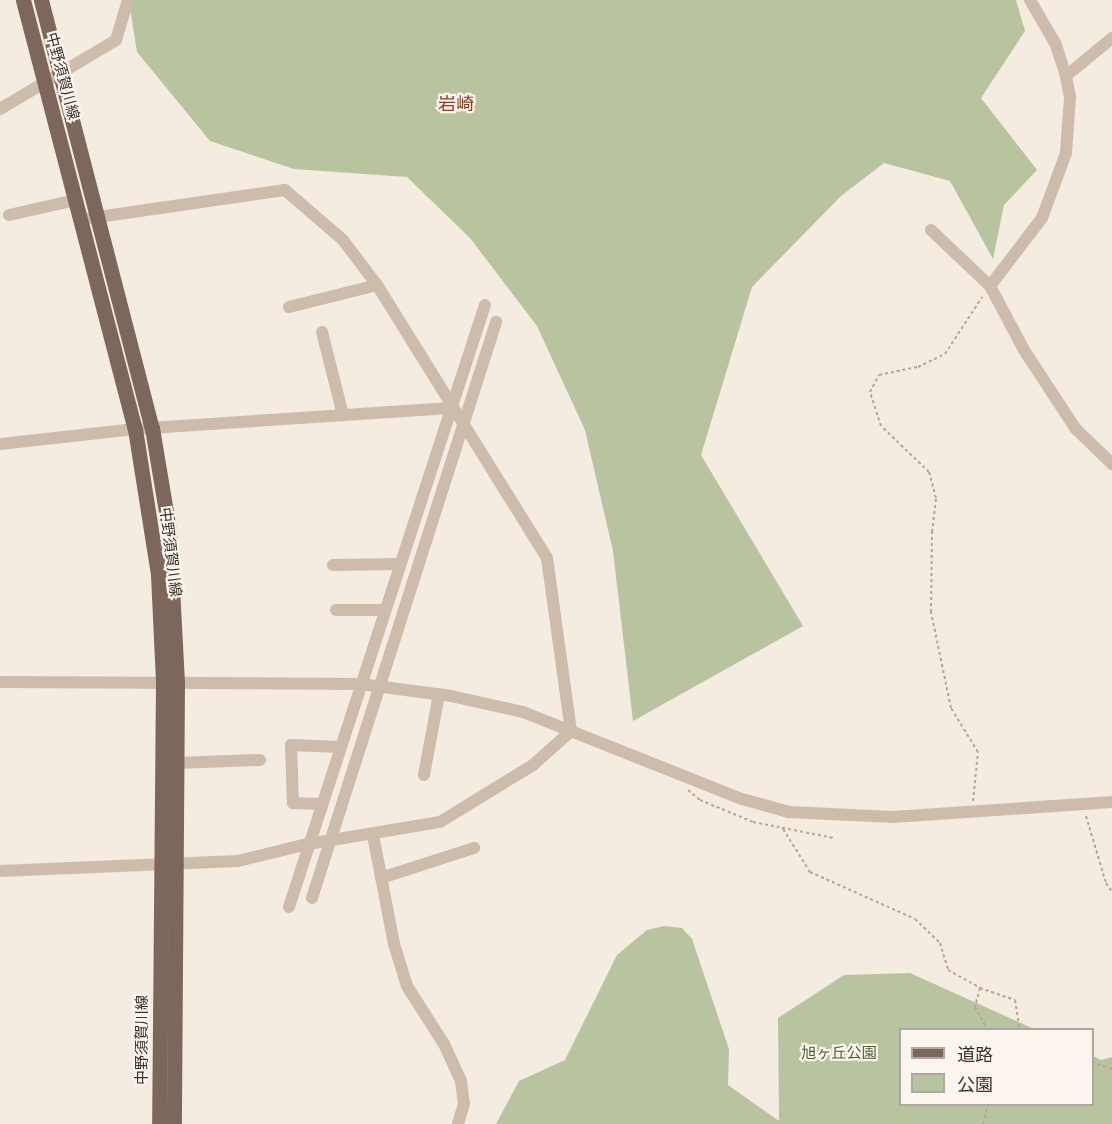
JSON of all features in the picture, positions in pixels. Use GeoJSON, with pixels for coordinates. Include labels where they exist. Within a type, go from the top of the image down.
{"type":"FeatureCollection","features":[{"type":"Feature","properties":{"kind":"main road","name":"中野須賀川線"},"geometry":{"type":"LineString","coordinates":[[23,0],[53,76],[98,217],[152,428],[169,530],[170,682],[160,867],[159,1124]]}},
{"type":"Feature","properties":{"kind":"main road","name":"中野須賀川線"},"geometry":{"type":"LineString","coordinates":[[41,0],[76,200],[135,429],[158,575],[177,763],[174,1124]]}},
{"type":"Feature","properties":{"kind":"street"},"geometry":{"type":"LineString","coordinates":[[0,109],[116,40],[128,0]]}},
{"type":"Feature","properties":{"kind":"street"},"geometry":{"type":"LineString","coordinates":[[990,286],[1042,218],[1066,153],[1070,97],[1066,76],[1055,43],[1030,0]]}},
{"type":"Feature","properties":{"kind":"street"},"geometry":{"type":"LineString","coordinates":[[1066,76],[1112,38]]}},
{"type":"Feature","properties":{"kind":"street"},"geometry":{"type":"LineString","coordinates":[[81,221],[285,190],[343,240],[377,285],[450,408],[547,558],[571,731]]}},
{"type":"Feature","properties":{"kind":"street"},"geometry":{"type":"LineString","coordinates":[[9,215],[76,200]]}},
{"type":"Feature","properties":{"kind":"street"},"geometry":{"type":"LineString","coordinates":[[931,230],[990,286],[1024,350],[1075,428],[1112,464]]}},
{"type":"Feature","properties":{"kind":"street"},"geometry":{"type":"LineString","coordinates":[[289,307],[377,285]]}},
{"type":"Feature","properties":{"kind":"street"},"geometry":{"type":"LineString","coordinates":[[289,907],[339,747],[485,305]]}},
{"type":"Feature","properties":{"kind":"street"},"geometry":{"type":"LineString","coordinates":[[312,898],[496,322]]}},
{"type":"Feature","properties":{"kind":"street"},"geometry":{"type":"LineString","coordinates":[[322,332],[343,415]]}},
{"type":"Feature","properties":{"kind":"street"},"geometry":{"type":"LineString","coordinates":[[0,444],[135,429],[450,408]]}},
{"type":"Feature","properties":{"kind":"street"},"geometry":{"type":"LineString","coordinates":[[333,565],[400,564]]}},
{"type":"Feature","properties":{"kind":"street"},"geometry":{"type":"LineString","coordinates":[[336,610],[384,610]]}},
{"type":"Feature","properties":{"kind":"street"},"geometry":{"type":"LineString","coordinates":[[0,682],[360,684],[439,694],[523,712],[675,770],[742,799],[789,812],[854,817],[971,813],[1112,802]]}},
{"type":"Feature","properties":{"kind":"street"},"geometry":{"type":"LineString","coordinates":[[424,775],[439,694]]}},
{"type":"Feature","properties":{"kind":"street"},"geometry":{"type":"LineString","coordinates":[[0,871],[177,867],[238,861],[308,844],[373,835],[440,822],[533,765],[571,731]]}},
{"type":"Feature","properties":{"kind":"street"},"geometry":{"type":"LineString","coordinates":[[321,804],[292,803],[291,745],[339,747]]}},
{"type":"Feature","properties":{"kind":"street"},"geometry":{"type":"LineString","coordinates":[[177,763],[260,760]]}},
{"type":"Feature","properties":{"kind":"street"},"geometry":{"type":"LineString","coordinates":[[373,835],[394,944],[407,986],[444,1044],[461,1082],[464,1104],[459,1124]]}},
{"type":"Feature","properties":{"kind":"street"},"geometry":{"type":"LineString","coordinates":[[381,878],[474,848]]}},
{"type":"Feature","properties":{"kind":"path"},"geometry":{"type":"LineString","coordinates":[[971,813],[978,752],[951,708],[931,612],[932,532],[936,498],[929,472],[881,426],[870,392],[879,375],[918,367],[945,354],[990,286]]}},
{"type":"Feature","properties":{"kind":"path"},"geometry":{"type":"LineString","coordinates":[[675,770],[689,793],[700,800],[753,822],[833,838]]}},
{"type":"Feature","properties":{"kind":"path"},"geometry":{"type":"LineString","coordinates":[[1083,805],[1106,883],[1112,892]]}},
{"type":"Feature","properties":{"kind":"path"},"geometry":{"type":"LineString","coordinates":[[783,828],[810,872],[915,919],[940,943],[948,970],[980,988],[1015,1000],[1020,1028]]}},
{"type":"Feature","properties":{"kind":"path"},"geometry":{"type":"LineString","coordinates":[[980,988],[975,1007],[987,1028]]}},
{"type":"Feature","properties":{"kind":"path"},"geometry":{"type":"LineString","coordinates":[[1094,1063],[1112,1069]]}},
{"type":"Feature","properties":{"kind":"path"},"geometry":{"type":"LineString","coordinates":[[983,1124],[988,1106]]}},
{"type":"Feature","properties":{"kind":"green space"},"geometry":{"type":"Polygon","coordinates":[[[132,0],[1016,0],[1025,31],[981,98],[1037,170],[1004,205],[993,259],[950,181],[884,163],[841,196],[752,287],[701,455],[803,626],[633,721],[613,551],[585,430],[537,326],[470,238],[407,177],[294,169],[210,141],[137,52],[130,8],[132,0]]]}},
{"type":"Feature","properties":{"kind":"green space","name":"旭ヶ丘公園"},"geometry":{"type":"Polygon","coordinates":[[[664,926],[682,928],[692,939],[729,1049],[728,1085],[779,1121],[778,1018],[844,975],[910,973],[1032,1028],[899,1028],[899,1106],[1094,1106],[1094,1056],[1101,1060],[1112,1057],[1112,1124],[496,1124],[519,1081],[565,1060],[617,955],[647,930],[664,926]]]}},
{"type":"Feature","properties":{"kind":"district","name":"岩崎"},"geometry":{"type":"Point","coordinates":[456,103]}}]}
